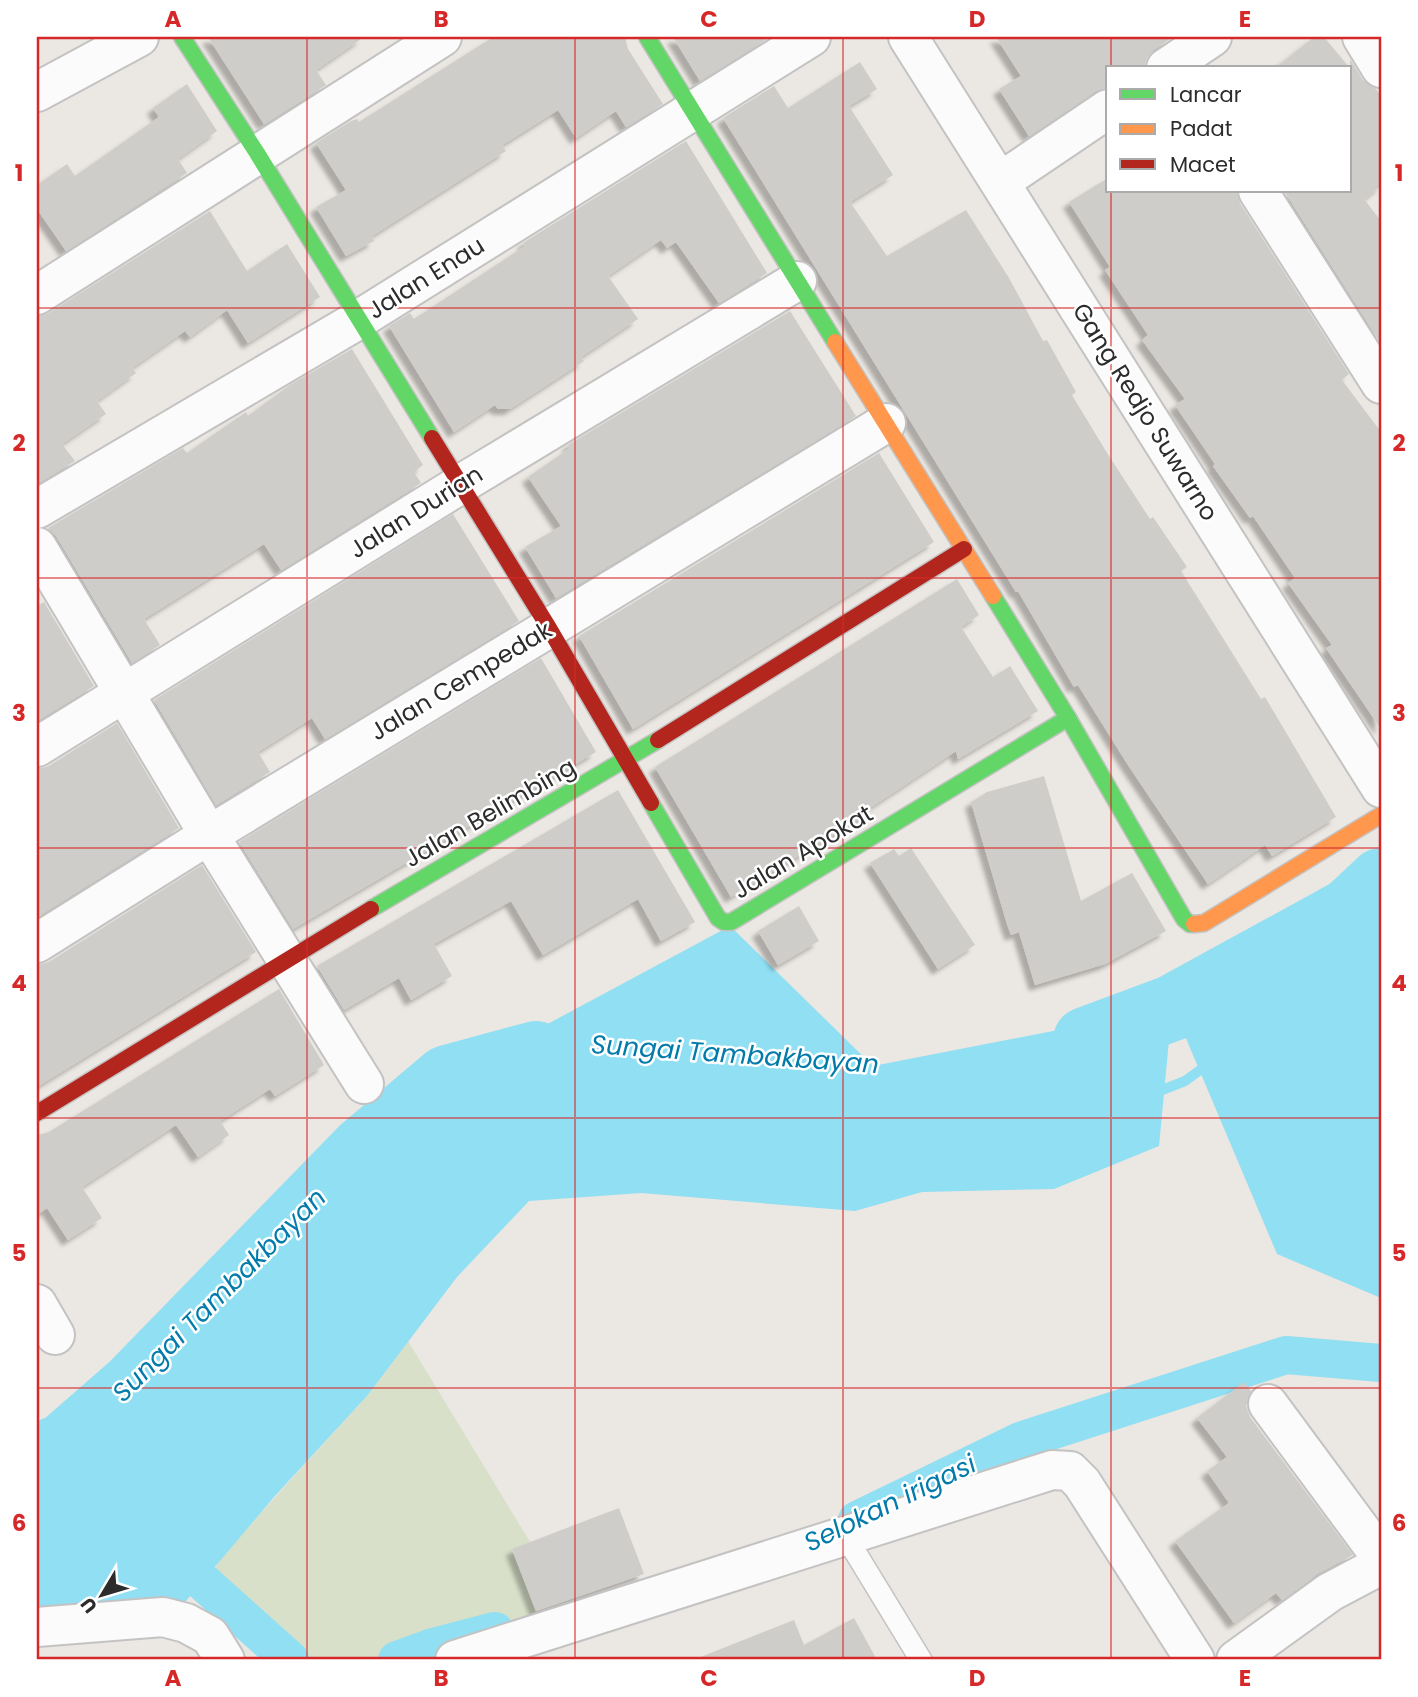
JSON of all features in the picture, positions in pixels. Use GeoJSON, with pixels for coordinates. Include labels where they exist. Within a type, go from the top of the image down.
{"type":"FeatureCollection","features":[{"type":"Feature","properties":{"kind":"street"},"geometry":{"type":"LineString","coordinates":[[37,92],[139,37]]}},
{"type":"Feature","properties":{"kind":"street","name":"Jalan Apokat"},"geometry":{"type":"LineString","coordinates":[[182,37],[257,153],[549,628],[718,918],[731,922],[1068,718]]}},
{"type":"Feature","properties":{"kind":"street"},"geometry":{"type":"LineString","coordinates":[[37,295],[442,37]]}},
{"type":"Feature","properties":{"kind":"street"},"geometry":{"type":"LineString","coordinates":[[647,37],[1068,718],[1184,919],[1190,924],[1204,923],[1381,815]]}},
{"type":"Feature","properties":{"kind":"street","name":"Jalan Enau"},"geometry":{"type":"LineString","coordinates":[[37,509],[358,320],[810,37]]}},
{"type":"Feature","properties":{"kind":"street","name":"Gang Redjo Suwarno"},"geometry":{"type":"LineString","coordinates":[[908,37],[1381,788]]}},
{"type":"Feature","properties":{"kind":"street"},"geometry":{"type":"LineString","coordinates":[[1173,66],[1212,37]]}},
{"type":"Feature","properties":{"kind":"street"},"geometry":{"type":"LineString","coordinates":[[1362,37],[1381,68]]}},
{"type":"Feature","properties":{"kind":"street"},"geometry":{"type":"LineString","coordinates":[[1000,182],[1106,110]]}},
{"type":"Feature","properties":{"kind":"street"},"geometry":{"type":"LineString","coordinates":[[1259,192],[1381,384]]}},
{"type":"Feature","properties":{"kind":"street","name":"Jalan Durian"},"geometry":{"type":"LineString","coordinates":[[37,747],[461,484],[797,281]]}},
{"type":"Feature","properties":{"kind":"street","name":"Jalan Cempedak"},"geometry":{"type":"LineString","coordinates":[[37,943],[209,835],[886,423]]}},
{"type":"Feature","properties":{"kind":"street"},"geometry":{"type":"LineString","coordinates":[[37,547],[209,835],[364,1084]]}},
{"type":"Feature","properties":{"kind":"street","name":"Jalan Belimbing"},"geometry":{"type":"LineString","coordinates":[[37,1113],[286,959],[627,759],[964,549]]}},
{"type":"Feature","properties":{"kind":"street"},"geometry":{"type":"LineString","coordinates":[[1268,1404],[1381,1557]]}},
{"type":"Feature","properties":{"kind":"street"},"geometry":{"type":"LineString","coordinates":[[456,1660],[1052,1470],[1070,1471],[1082,1483],[1195,1660]]}},
{"type":"Feature","properties":{"kind":"street"},"geometry":{"type":"LineString","coordinates":[[1236,1660],[1330,1592],[1381,1565]]}},
{"type":"Feature","properties":{"kind":"street"},"geometry":{"type":"LineString","coordinates":[[37,1627],[163,1617],[187,1623],[210,1636],[225,1660]]}},
{"type":"Feature","properties":{"kind":"lane"},"geometry":{"type":"LineString","coordinates":[[846,1537],[921,1660]]}},
{"type":"Feature","properties":{"kind":"green space"},"geometry":{"type":"Polygon","coordinates":[[[408,1341],[530,1542],[512,1550],[537,1615],[455,1660],[305,1660],[215,1569],[221,1557],[367,1396],[408,1341]]]}},
{"type":"Feature","properties":{"kind":"water"},"geometry":{"type":"Polygon","coordinates":[[[1381,880],[1381,1298],[1277,1254],[1185,1036],[1381,880]]]}},
{"type":"Feature","properties":{"kind":"water"},"geometry":{"type":"Polygon","coordinates":[[[730,926],[873,1066],[1172,1008],[1159,1146],[1054,1189],[922,1192],[855,1211],[641,1193],[529,1201],[457,1277],[367,1396],[274,1497],[175,1614],[37,1622],[37,1421],[133,1385],[362,1150],[447,1078],[730,926]]]}},
{"type":"Feature","properties":{"kind":"building"},"geometry":{"type":"Polygon","coordinates":[[[208,37],[364,37],[316,70],[326,85],[264,124],[208,37]]]}},
{"type":"Feature","properties":{"kind":"building"},"geometry":{"type":"Polygon","coordinates":[[[493,37],[625,37],[628,49],[663,104],[626,127],[616,111],[576,138],[558,110],[502,145],[506,151],[372,236],[374,241],[346,256],[316,207],[346,190],[316,143],[351,121],[357,119],[359,122],[493,37]]]}},
{"type":"Feature","properties":{"kind":"building"},"geometry":{"type":"Polygon","coordinates":[[[673,37],[770,37],[700,81],[673,37]]]}},
{"type":"Feature","properties":{"kind":"building"},"geometry":{"type":"Polygon","coordinates":[[[996,37],[1173,37],[1153,50],[1145,66],[1106,66],[1106,88],[1096,91],[1029,136],[999,89],[1021,76],[996,37]]]}},
{"type":"Feature","properties":{"kind":"building"},"geometry":{"type":"Polygon","coordinates":[[[1314,37],[1324,37],[1348,66],[1278,66],[1314,37]]]}},
{"type":"Feature","properties":{"kind":"building"},"geometry":{"type":"Polygon","coordinates":[[[1350,59],[1363,80],[1381,96],[1381,186],[1364,199],[1381,221],[1381,344],[1285,192],[1352,192],[1350,59]]]}},
{"type":"Feature","properties":{"kind":"building"},"geometry":{"type":"Polygon","coordinates":[[[860,62],[877,89],[849,106],[893,175],[850,202],[887,256],[966,210],[1009,278],[1043,341],[1047,340],[1076,392],[1072,395],[1107,453],[1150,519],[1153,517],[1187,567],[1181,571],[1261,699],[1265,697],[1336,817],[1272,856],[1265,845],[1208,884],[1078,685],[1074,687],[1018,591],[1016,592],[723,118],[774,86],[788,108],[860,62]]]}},
{"type":"Feature","properties":{"kind":"building"},"geometry":{"type":"Polygon","coordinates":[[[187,84],[217,131],[178,159],[187,173],[66,251],[37,209],[37,185],[67,164],[75,176],[159,117],[153,108],[187,84]]]}},
{"type":"Feature","properties":{"kind":"building"},"geometry":{"type":"Polygon","coordinates":[[[686,141],[767,273],[719,303],[676,242],[667,248],[661,240],[608,276],[638,319],[581,357],[584,361],[510,409],[498,409],[495,405],[454,432],[389,326],[410,313],[414,319],[525,246],[523,243],[686,141]]]}},
{"type":"Feature","properties":{"kind":"building"},"geometry":{"type":"Polygon","coordinates":[[[1106,179],[1106,192],[1236,192],[1240,203],[1349,374],[1342,380],[1381,432],[1381,729],[1326,648],[1332,645],[1288,583],[1295,578],[1253,516],[1250,518],[1213,466],[1215,464],[1175,405],[1185,399],[1142,340],[1148,335],[1105,270],[1110,267],[1069,202],[1106,179]]]}},
{"type":"Feature","properties":{"kind":"building"},"geometry":{"type":"Polygon","coordinates":[[[210,211],[247,271],[287,244],[320,297],[248,343],[227,310],[190,337],[185,331],[132,368],[136,373],[97,401],[106,414],[62,444],[75,461],[37,484],[37,317],[49,313],[210,211]]]}},
{"type":"Feature","properties":{"kind":"building"},"geometry":{"type":"Polygon","coordinates":[[[790,311],[856,416],[556,598],[525,547],[561,526],[528,477],[570,448],[568,445],[790,311]]]}},
{"type":"Feature","properties":{"kind":"building"},"geometry":{"type":"Polygon","coordinates":[[[352,349],[423,465],[414,472],[421,483],[281,570],[264,544],[144,619],[160,645],[132,663],[56,536],[48,528],[183,448],[187,453],[246,412],[248,416],[290,385],[352,349]]]}},
{"type":"Feature","properties":{"kind":"building"},"geometry":{"type":"Polygon","coordinates":[[[879,453],[934,542],[633,729],[579,636],[879,453]]]}},
{"type":"Feature","properties":{"kind":"building"},"geometry":{"type":"Polygon","coordinates":[[[453,514],[519,621],[325,739],[312,718],[258,752],[270,772],[216,805],[154,700],[453,514]]]}},
{"type":"Feature","properties":{"kind":"building"},"geometry":{"type":"Polygon","coordinates":[[[957,579],[979,615],[961,627],[993,677],[1010,666],[1038,711],[958,759],[956,751],[867,810],[869,813],[731,897],[655,767],[957,579]]]}},
{"type":"Feature","properties":{"kind":"building"},"geometry":{"type":"Polygon","coordinates":[[[44,602],[94,686],[37,721],[37,606],[44,602]]]}},
{"type":"Feature","properties":{"kind":"building"},"geometry":{"type":"Polygon","coordinates":[[[541,658],[596,752],[293,929],[239,842],[541,658]]]}},
{"type":"Feature","properties":{"kind":"building"},"geometry":{"type":"Polygon","coordinates":[[[117,723],[179,828],[37,917],[37,769],[49,766],[117,723]]]}},
{"type":"Feature","properties":{"kind":"building"},"geometry":{"type":"Polygon","coordinates":[[[1044,776],[1081,901],[1132,873],[1166,931],[1105,964],[1035,985],[1019,932],[1011,935],[1007,924],[971,802],[987,792],[1044,776]]]}},
{"type":"Feature","properties":{"kind":"building"},"geometry":{"type":"Polygon","coordinates":[[[618,790],[695,922],[661,941],[638,899],[543,955],[511,901],[434,944],[452,976],[411,1000],[399,978],[344,1010],[317,966],[618,790]]]}},
{"type":"Feature","properties":{"kind":"building"},"geometry":{"type":"Polygon","coordinates":[[[911,848],[975,945],[938,969],[870,863],[894,849],[899,856],[911,848]]]}},
{"type":"Feature","properties":{"kind":"building"},"geometry":{"type":"Polygon","coordinates":[[[202,865],[256,952],[37,1087],[37,965],[49,962],[202,865]]]}},
{"type":"Feature","properties":{"kind":"building"},"geometry":{"type":"Polygon","coordinates":[[[799,906],[819,941],[778,965],[758,931],[799,906]]]}},
{"type":"Feature","properties":{"kind":"building"},"geometry":{"type":"Polygon","coordinates":[[[279,989],[324,1065],[275,1096],[270,1089],[220,1121],[229,1135],[198,1157],[176,1125],[82,1187],[102,1218],[68,1240],[47,1208],[37,1215],[37,1135],[49,1132],[279,989]]]}},
{"type":"Feature","properties":{"kind":"building"},"geometry":{"type":"Polygon","coordinates":[[[1244,1382],[1251,1391],[1246,1406],[1250,1417],[1353,1555],[1317,1574],[1282,1600],[1276,1593],[1234,1623],[1175,1541],[1229,1503],[1207,1471],[1227,1457],[1197,1418],[1244,1382]]]}},
{"type":"Feature","properties":{"kind":"building"},"geometry":{"type":"Polygon","coordinates":[[[619,1508],[644,1574],[536,1611],[512,1549],[619,1508]]]}},
{"type":"Feature","properties":{"kind":"building"},"geometry":{"type":"Polygon","coordinates":[[[854,1618],[877,1660],[698,1660],[794,1620],[804,1645],[854,1618]]]}},
{"type":"Feature","properties":{"kind":"waterway","name":"Sungai Tambakbayan"},"geometry":{"type":"LineString","coordinates":[[1086,1040],[1172,1008],[1349,911],[1381,881]]}},
{"type":"Feature","properties":{"kind":"waterway","name":"Sungai Tambakbayan"},"geometry":{"type":"LineString","coordinates":[[37,1469],[133,1385],[362,1150],[447,1078],[536,1054]]}},
{"type":"Feature","properties":{"kind":"waterway"},"geometry":{"type":"LineString","coordinates":[[1152,1094],[1185,1081],[1211,1062]]}},
{"type":"Feature","properties":{"kind":"waterway","name":"Selokan irigasi"},"geometry":{"type":"LineString","coordinates":[[857,1520],[1020,1441],[1286,1355],[1381,1363]]}},
{"type":"Feature","properties":{"kind":"waterway","name":"Selokan irigasi"},"geometry":{"type":"LineString","coordinates":[[158,1557],[184,1565],[290,1660]]}},
{"type":"Feature","properties":{"kind":"waterway","name":"Selokan irigasi"},"geometry":{"type":"LineString","coordinates":[[397,1660],[430,1648],[495,1631]]}},
{"type":"Feature","properties":{"kind":"traffic: fast"},"geometry":{"type":"LineString","coordinates":[[182,37],[257,153],[432,438]]}},
{"type":"Feature","properties":{"kind":"traffic: fast"},"geometry":{"type":"LineString","coordinates":[[647,37],[835,342]]}},
{"type":"Feature","properties":{"kind":"traffic: fast"},"geometry":{"type":"LineString","coordinates":[[993,596],[1068,718],[1184,919],[1194,924]]}},
{"type":"Feature","properties":{"kind":"traffic: fast"},"geometry":{"type":"LineString","coordinates":[[651,803],[718,918],[731,922],[1068,718]]}},
{"type":"Feature","properties":{"kind":"traffic: fast"},"geometry":{"type":"LineString","coordinates":[[371,909],[658,740]]}},
{"type":"Feature","properties":{"kind":"traffic: slow"},"geometry":{"type":"LineString","coordinates":[[835,342],[993,596]]}},
{"type":"Feature","properties":{"kind":"traffic: slow"},"geometry":{"type":"LineString","coordinates":[[1194,924],[1204,923],[1381,815]]}},
{"type":"Feature","properties":{"kind":"traffic: jam"},"geometry":{"type":"LineString","coordinates":[[432,438],[549,628],[651,803]]}},
{"type":"Feature","properties":{"kind":"traffic: jam"},"geometry":{"type":"LineString","coordinates":[[658,740],[964,549]]}},
{"type":"Feature","properties":{"kind":"traffic: jam"},"geometry":{"type":"LineString","coordinates":[[37,1113],[371,909]]}}]}
